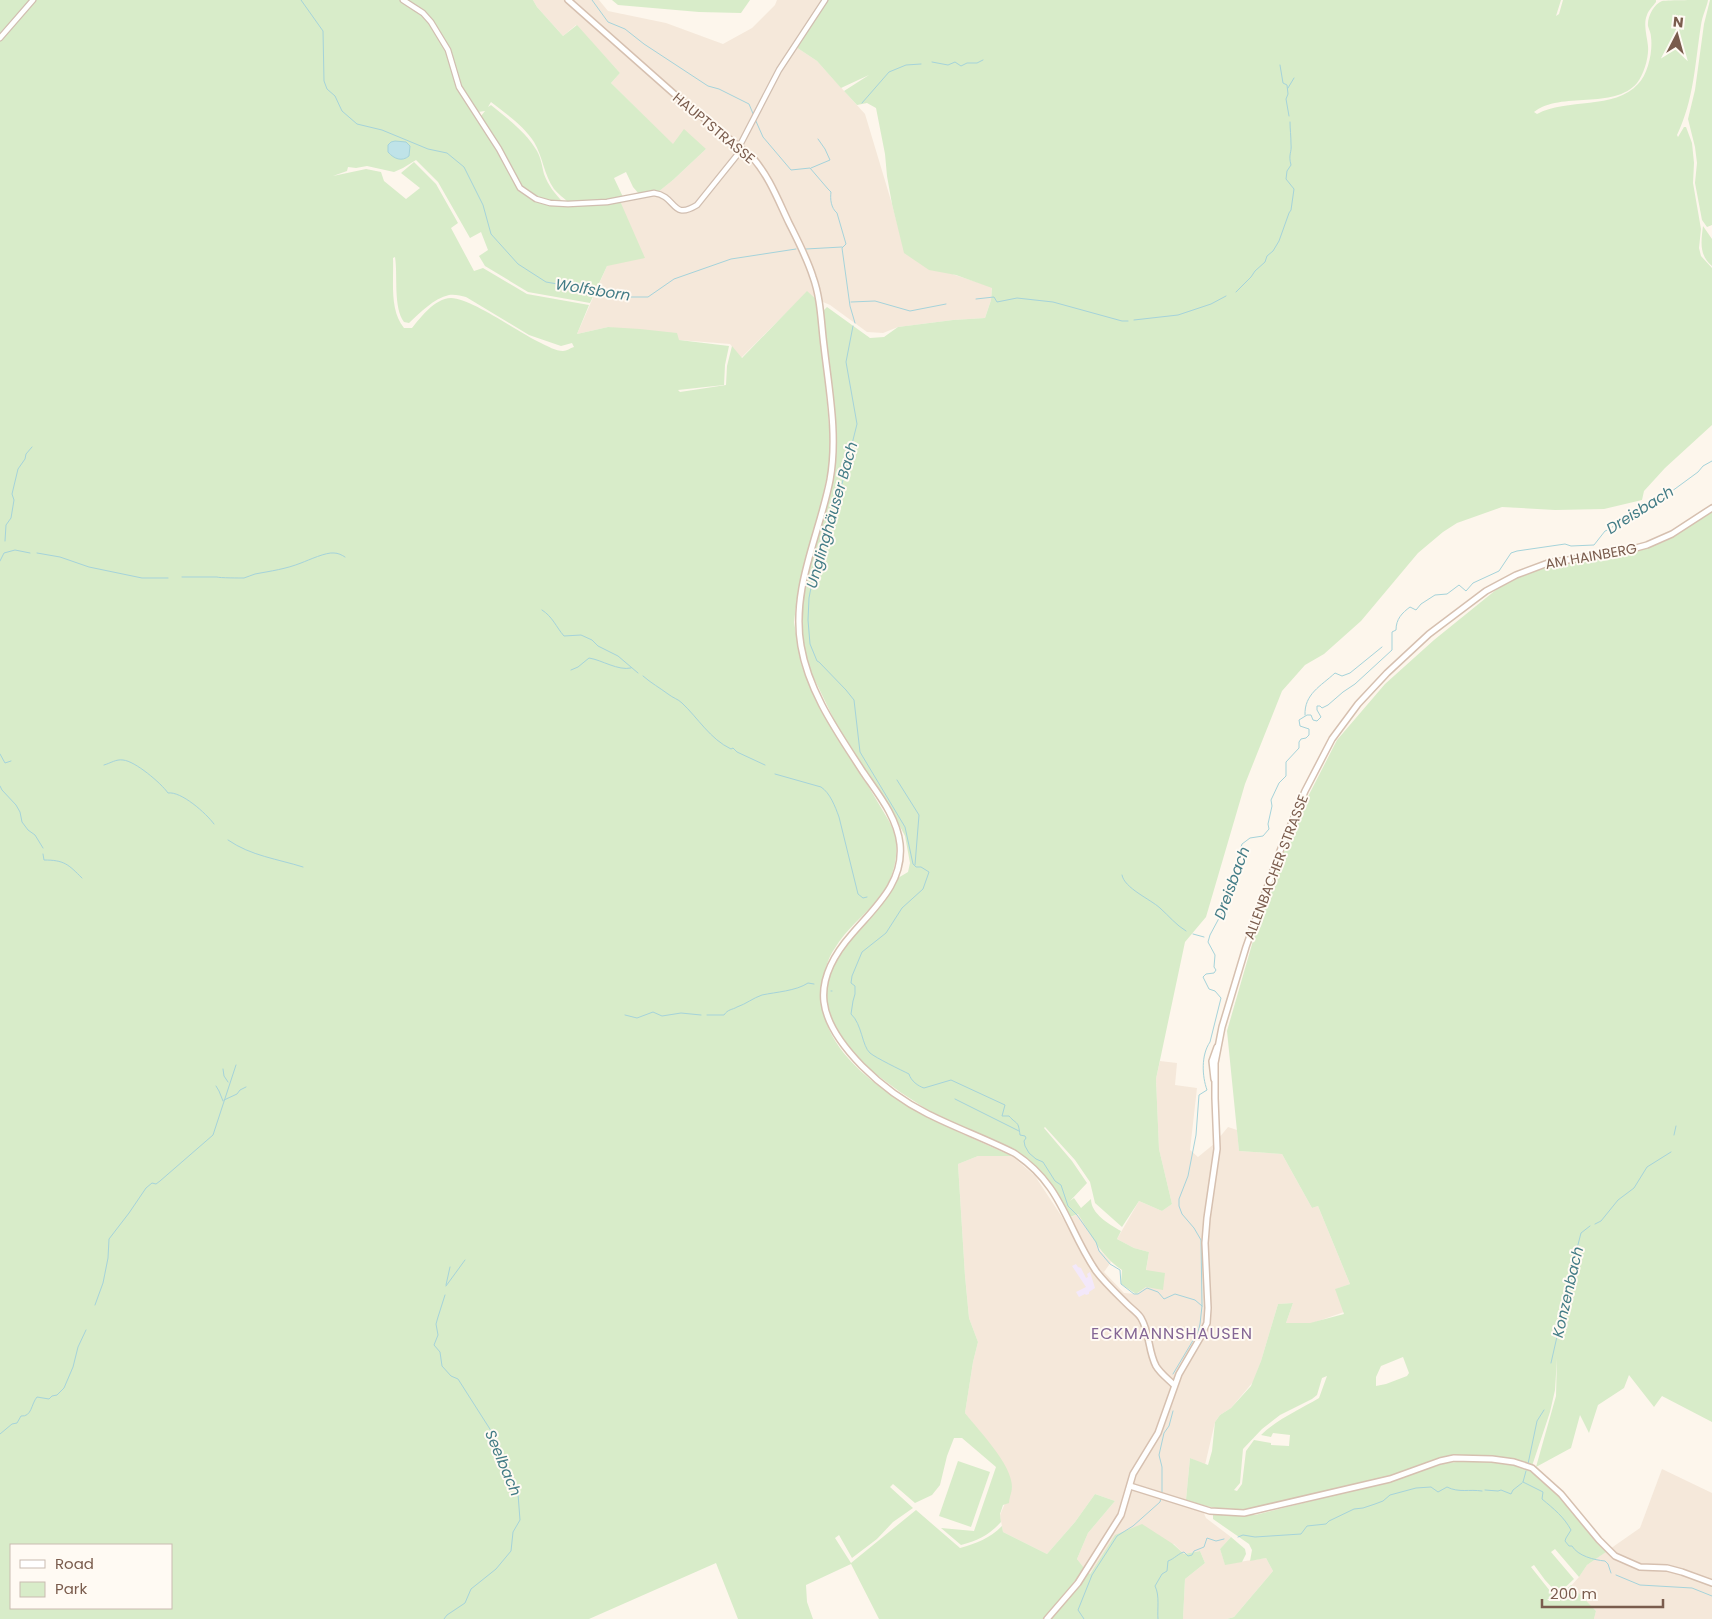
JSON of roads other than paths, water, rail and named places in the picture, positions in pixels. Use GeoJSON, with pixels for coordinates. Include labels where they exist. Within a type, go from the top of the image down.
{"type":"FeatureCollection","features":[{"type":"Feature","properties":{"kind":"main road","name":"HAUPTSTRASSE"},"geometry":{"type":"LineString","coordinates":[[568,0],[761,168],[768,179],[814,278],[830,386],[833,439],[832,464],[824,503],[800,597],[798,614],[802,649],[809,676],[829,717],[843,742],[892,816],[900,842],[898,872],[891,886],[833,958],[824,985],[826,1016],[846,1050],[887,1088],[928,1114],[1014,1153],[1042,1177],[1062,1206],[1087,1257],[1097,1272],[1140,1317],[1149,1334],[1157,1367],[1174,1386]]}},
{"type":"Feature","properties":{"kind":"main road","name":"AM HAINBERG"},"geometry":{"type":"LineString","coordinates":[[1358,704],[1387,673],[1429,634],[1500,583],[1532,567],[1621,552],[1647,545],[1672,534],[1712,508]]}},
{"type":"Feature","properties":{"kind":"main road","name":"ALLENBACHER STRASSE"},"geometry":{"type":"LineString","coordinates":[[1047,1619],[1074,1589],[1121,1515],[1142,1456],[1158,1433],[1174,1386],[1200,1338],[1208,1316],[1205,1243],[1217,1149],[1214,1084],[1219,1042],[1246,947],[1292,819],[1325,752],[1344,721],[1358,704]]}},
{"type":"Feature","properties":{"kind":"main road"},"geometry":{"type":"LineString","coordinates":[[1130,1486],[1203,1508],[1226,1513],[1244,1513],[1390,1479],[1440,1461],[1454,1458],[1492,1459],[1522,1464],[1540,1474],[1561,1494],[1599,1540],[1615,1556],[1640,1567],[1667,1568],[1712,1583]]}},
{"type":"Feature","properties":{"kind":"street"},"geometry":{"type":"LineString","coordinates":[[0,38],[33,0]]}},
{"type":"Feature","properties":{"kind":"street"},"geometry":{"type":"LineString","coordinates":[[403,0],[423,13],[431,22],[448,50],[459,87],[500,149],[520,188],[536,199],[550,203],[583,204],[654,193],[668,198],[677,209],[682,211],[688,211],[697,205],[740,148],[779,70],[825,0]]}},
{"type":"Feature","properties":{"kind":"water"},"geometry":{"type":"Polygon","coordinates":[[[395,141],[406,142],[410,146],[409,156],[404,159],[398,159],[388,152],[388,145],[395,141]]]}},
{"type":"Feature","properties":{"kind":"waterway","name":"Wolfsborn"},"geometry":{"type":"LineString","coordinates":[[301,0],[323,31],[324,81],[327,89],[335,96],[342,111],[357,124],[382,130],[428,149],[447,153],[464,167],[483,205],[491,234],[518,264],[546,282],[621,297],[648,297],[674,279],[731,259],[796,249]]}},
{"type":"Feature","properties":{"kind":"waterway"},"geometry":{"type":"LineString","coordinates":[[592,0],[608,22],[625,29],[644,44],[708,86],[719,89],[749,104],[754,116]]}},
{"type":"Feature","properties":{"kind":"waterway"},"geometry":{"type":"LineString","coordinates":[[932,62],[948,65],[955,62],[961,66],[983,60]]}},
{"type":"Feature","properties":{"kind":"waterway"},"geometry":{"type":"LineString","coordinates":[[862,103],[889,72],[906,65],[921,64]]}},
{"type":"Feature","properties":{"kind":"waterway"},"geometry":{"type":"LineString","coordinates":[[1280,65],[1283,83],[1287,85],[1288,94],[1286,99],[1289,116]]}},
{"type":"Feature","properties":{"kind":"waterway"},"geometry":{"type":"LineString","coordinates":[[1288,88],[1294,78]]}},
{"type":"Feature","properties":{"kind":"waterway"},"geometry":{"type":"LineString","coordinates":[[755,119],[763,137],[791,170],[810,168],[831,192],[831,203],[837,213],[846,244],[842,248],[850,306],[855,323]]}},
{"type":"Feature","properties":{"kind":"waterway"},"geometry":{"type":"LineString","coordinates":[[1236,292],[1273,251],[1291,210],[1294,189],[1286,179],[1287,171],[1291,165],[1290,122]]}},
{"type":"Feature","properties":{"kind":"waterway"},"geometry":{"type":"LineString","coordinates":[[811,168],[830,160],[818,139]]}},
{"type":"Feature","properties":{"kind":"waterway","name":"Wolfsborn"},"geometry":{"type":"LineString","coordinates":[[806,249],[842,247]]}},
{"type":"Feature","properties":{"kind":"waterway"},"geometry":{"type":"LineString","coordinates":[[1134,320],[1178,315],[1211,304],[1226,296]]}},
{"type":"Feature","properties":{"kind":"waterway"},"geometry":{"type":"LineString","coordinates":[[976,299],[994,297],[997,302],[1017,298],[1053,302],[1128,321]]}},
{"type":"Feature","properties":{"kind":"waterway"},"geometry":{"type":"LineString","coordinates":[[851,302],[875,301],[910,311],[946,304]]}},
{"type":"Feature","properties":{"kind":"waterway","name":"Unglinghäuser Bach"},"geometry":{"type":"LineString","coordinates":[[853,326],[846,362],[857,424],[835,512],[825,532],[816,561],[809,598],[810,644],[817,661],[854,700],[860,752],[905,827],[913,864],[929,872],[923,889],[902,908],[886,933],[862,952],[852,976],[851,983],[855,986],[855,994],[851,1014],[855,1018],[867,1050],[883,1061],[909,1074],[919,1086],[924,1088],[951,1080],[1005,1105],[1002,1116],[1009,1116],[1017,1124],[1020,1135],[1026,1138],[1024,1141],[1029,1153],[1043,1162],[1055,1181],[1061,1185],[1068,1206],[1077,1215],[1096,1242],[1099,1251],[1110,1264],[1120,1270],[1121,1284],[1134,1294],[1138,1294],[1147,1288],[1158,1292],[1164,1299],[1175,1294],[1195,1300],[1202,1306]]}},
{"type":"Feature","properties":{"kind":"waterway"},"geometry":{"type":"LineString","coordinates":[[5,541],[6,525],[11,518],[14,500],[12,494],[18,469],[32,447]]}},
{"type":"Feature","properties":{"kind":"waterway","name":"Dreisbach"},"geometry":{"type":"LineString","coordinates":[[1173,1374],[1198,1332],[1202,1306],[1201,1240],[1182,1214],[1179,1199],[1188,1176],[1196,1135],[1199,1095],[1207,1090],[1203,1072],[1204,1059],[1221,998],[1215,991],[1209,989],[1203,977],[1206,974],[1214,973],[1216,970],[1214,967],[1215,955],[1208,942],[1225,907],[1242,844],[1250,838],[1263,836],[1269,829],[1271,800],[1279,783],[1286,776],[1286,762],[1299,748],[1301,739],[1309,735],[1309,729],[1300,726],[1299,720],[1307,715],[1311,715],[1313,720],[1317,721],[1321,717],[1317,706],[1322,708],[1328,705],[1355,684],[1392,650],[1392,632],[1396,630],[1400,617],[1410,607],[1416,610],[1421,604],[1435,595],[1447,594],[1459,585],[1466,591],[1473,583],[1499,571],[1511,553],[1565,544],[1571,546],[1594,545],[1605,531],[1625,516],[1641,512],[1653,505],[1712,461]]}},
{"type":"Feature","properties":{"kind":"waterway"},"geometry":{"type":"LineString","coordinates":[[0,561],[4,553],[15,550],[30,553]]}},
{"type":"Feature","properties":{"kind":"waterway"},"geometry":{"type":"LineString","coordinates":[[37,553],[60,557],[89,567],[142,578],[168,578]]}},
{"type":"Feature","properties":{"kind":"waterway"},"geometry":{"type":"LineString","coordinates":[[182,577],[244,578],[290,567],[331,553],[337,553],[345,557]]}},
{"type":"Feature","properties":{"kind":"waterway"},"geometry":{"type":"LineString","coordinates":[[542,610],[552,619],[564,636],[581,635],[592,640],[598,646],[618,656],[638,673]]}},
{"type":"Feature","properties":{"kind":"waterway"},"geometry":{"type":"LineString","coordinates":[[1305,715],[1307,701],[1319,686],[1335,673],[1342,676],[1350,673],[1382,647]]}},
{"type":"Feature","properties":{"kind":"waterway"},"geometry":{"type":"LineString","coordinates":[[571,670],[589,658],[615,667],[631,668]]}},
{"type":"Feature","properties":{"kind":"waterway"},"geometry":{"type":"LineString","coordinates":[[643,676],[680,702],[717,740],[731,749],[733,748],[737,752],[765,765]]}},
{"type":"Feature","properties":{"kind":"waterway"},"geometry":{"type":"LineString","coordinates":[[0,754],[5,763],[11,761]]}},
{"type":"Feature","properties":{"kind":"waterway"},"geometry":{"type":"LineString","coordinates":[[104,765],[120,760],[134,764],[154,778],[168,793],[180,795],[193,804],[214,824]]}},
{"type":"Feature","properties":{"kind":"waterway"},"geometry":{"type":"LineString","coordinates":[[775,774],[821,787],[830,796],[839,817],[858,894],[863,898],[867,897]]}},
{"type":"Feature","properties":{"kind":"waterway"},"geometry":{"type":"LineString","coordinates":[[897,780],[919,815],[915,865]]}},
{"type":"Feature","properties":{"kind":"waterway"},"geometry":{"type":"LineString","coordinates":[[0,786],[16,805],[22,822],[35,835],[43,848]]}},
{"type":"Feature","properties":{"kind":"waterway"},"geometry":{"type":"LineString","coordinates":[[228,840],[246,850],[303,867]]}},
{"type":"Feature","properties":{"kind":"waterway"},"geometry":{"type":"LineString","coordinates":[[43,854],[44,860],[65,864],[82,878]]}},
{"type":"Feature","properties":{"kind":"waterway"},"geometry":{"type":"LineString","coordinates":[[1122,875],[1132,889],[1160,908],[1186,931]]}},
{"type":"Feature","properties":{"kind":"waterway"},"geometry":{"type":"LineString","coordinates":[[1193,934],[1204,937]]}},
{"type":"Feature","properties":{"kind":"waterway"},"geometry":{"type":"LineString","coordinates":[[707,1015],[724,1015],[762,995],[792,990],[808,983],[814,984]]}},
{"type":"Feature","properties":{"kind":"waterway"},"geometry":{"type":"LineString","coordinates":[[625,1015],[637,1018],[653,1012],[662,1016],[681,1013],[701,1015]]}},
{"type":"Feature","properties":{"kind":"waterway"},"geometry":{"type":"LineString","coordinates":[[95,1305],[103,1283],[108,1258],[109,1239],[146,1188],[152,1183],[156,1184],[160,1181],[213,1135],[236,1065]]}},
{"type":"Feature","properties":{"kind":"waterway"},"geometry":{"type":"LineString","coordinates":[[223,1069],[224,1076],[228,1082]]}},
{"type":"Feature","properties":{"kind":"waterway"},"geometry":{"type":"LineString","coordinates":[[216,1086],[223,1101]]}},
{"type":"Feature","properties":{"kind":"waterway"},"geometry":{"type":"LineString","coordinates":[[224,1100],[246,1087]]}},
{"type":"Feature","properties":{"kind":"waterway"},"geometry":{"type":"LineString","coordinates":[[955,1099],[1019,1131]]}},
{"type":"Feature","properties":{"kind":"waterway","name":"Konzenbach"},"geometry":{"type":"LineString","coordinates":[[1674,1135],[1676,1126]]}},
{"type":"Feature","properties":{"kind":"waterway","name":"Konzenbach"},"geometry":{"type":"LineString","coordinates":[[1595,1224],[1601,1221],[1618,1200],[1634,1188],[1647,1167],[1671,1152]]}},
{"type":"Feature","properties":{"kind":"waterway","name":"Konzenbach"},"geometry":{"type":"LineString","coordinates":[[1551,1363],[1561,1319],[1569,1298],[1573,1264],[1581,1233],[1590,1226]]}},
{"type":"Feature","properties":{"kind":"waterway","name":"Seelbach"},"geometry":{"type":"LineString","coordinates":[[446,1286],[465,1260]]}},
{"type":"Feature","properties":{"kind":"waterway"},"geometry":{"type":"LineString","coordinates":[[446,1285],[450,1267]]}},
{"type":"Feature","properties":{"kind":"waterway","name":"Seelbach"},"geometry":{"type":"LineString","coordinates":[[444,1619],[465,1603],[471,1589],[496,1569],[511,1551],[513,1532],[520,1520],[518,1494],[509,1468],[497,1447],[495,1437],[458,1379],[451,1376],[442,1366],[440,1352],[434,1345],[438,1335],[436,1324],[445,1295]]}},
{"type":"Feature","properties":{"kind":"waterway"},"geometry":{"type":"LineString","coordinates":[[0,1434],[12,1424],[17,1423],[21,1416],[25,1416],[31,1410],[37,1397],[49,1399],[57,1395],[64,1388],[86,1330]]}},
{"type":"Feature","properties":{"kind":"waterway","name":"Konzenbach"},"geometry":{"type":"LineString","coordinates":[[1528,1464],[1537,1421],[1544,1410]]}},
{"type":"Feature","properties":{"kind":"waterway","name":"Dreisbach"},"geometry":{"type":"LineString","coordinates":[[1162,1494],[1162,1467],[1159,1455],[1164,1433],[1169,1426],[1173,1411]]}},
{"type":"Feature","properties":{"kind":"waterway","name":"Konzenbach"},"geometry":{"type":"LineString","coordinates":[[1523,1482],[1526,1471]]}},
{"type":"Feature","properties":{"kind":"waterway"},"geometry":{"type":"LineString","coordinates":[[1523,1482],[1543,1492],[1542,1499],[1565,1521],[1571,1530],[1565,1541],[1569,1546],[1572,1546],[1587,1557],[1605,1561],[1611,1573]]}},
{"type":"Feature","properties":{"kind":"waterway"},"geometry":{"type":"LineString","coordinates":[[1485,1490],[1501,1490],[1511,1494],[1522,1483]]}},
{"type":"Feature","properties":{"kind":"waterway"},"geometry":{"type":"LineString","coordinates":[[1238,1537],[1243,1535],[1255,1537],[1301,1534],[1307,1526],[1326,1524],[1354,1509],[1375,1504],[1383,1501],[1390,1495],[1416,1488],[1431,1487],[1438,1492],[1447,1487],[1451,1489],[1482,1491]]}},
{"type":"Feature","properties":{"kind":"waterway","name":"Dreisbach"},"geometry":{"type":"LineString","coordinates":[[1084,1619],[1078,1610],[1092,1575],[1117,1536],[1133,1526],[1160,1502],[1161,1498]]}},
{"type":"Feature","properties":{"kind":"waterway"},"geometry":{"type":"LineString","coordinates":[[1158,1619],[1158,1598],[1155,1586],[1162,1574],[1167,1571],[1168,1561],[1184,1552],[1188,1556],[1192,1555],[1194,1551],[1204,1547],[1207,1538],[1216,1541],[1224,1539]]}},
{"type":"Feature","properties":{"kind":"waterway"},"geometry":{"type":"LineString","coordinates":[[1616,1575],[1640,1585],[1692,1588],[1712,1596]]}},
{"type":"Feature","properties":{"kind":"district","name":"ECKMANNSHAUSEN"},"geometry":{"type":"Point","coordinates":[1172,1333]}}]}
